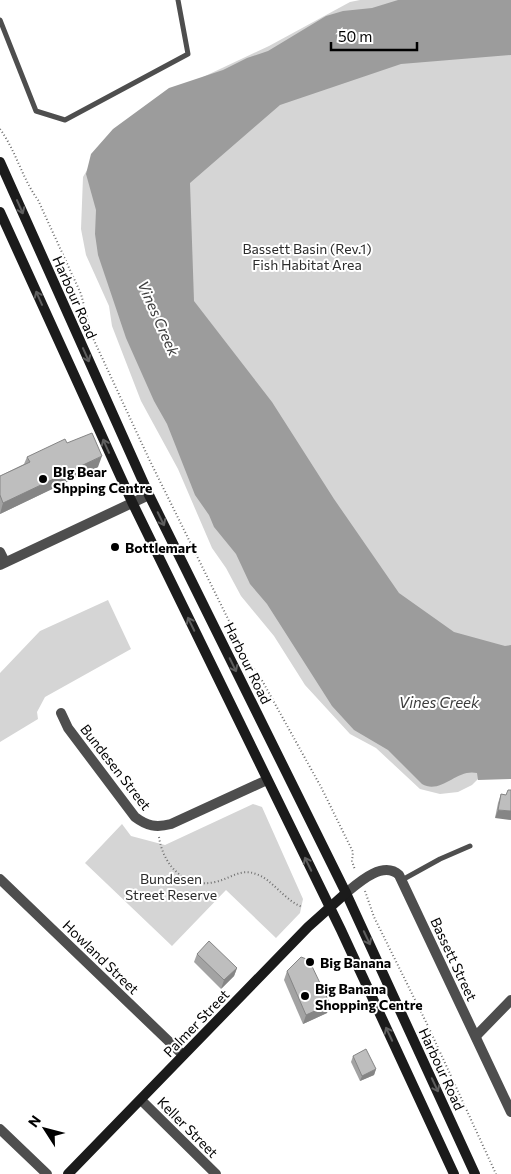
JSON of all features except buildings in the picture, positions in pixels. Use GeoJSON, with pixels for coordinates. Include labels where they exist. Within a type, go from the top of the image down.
{"type":"FeatureCollection","features":[{"type":"Feature","properties":{"kind":"main road","name":"Harbour Road"},"geometry":{"type":"LineString","coordinates":[[0,162],[149,495],[346,894],[475,1174]]}},
{"type":"Feature","properties":{"kind":"main road"},"geometry":{"type":"LineString","coordinates":[[0,212],[132,502],[329,908],[454,1174]]}},
{"type":"Feature","properties":{"kind":"main road","name":"Palmer Street"},"geometry":{"type":"LineString","coordinates":[[68,1174],[329,908],[346,894]]}},
{"type":"Feature","properties":{"kind":"street"},"geometry":{"type":"LineString","coordinates":[[0,552],[2,564],[149,495]]}},
{"type":"Feature","properties":{"kind":"street","name":"Bundesen Street"},"geometry":{"type":"LineString","coordinates":[[61,713],[68,728],[135,817],[144,824],[160,827]]}},
{"type":"Feature","properties":{"kind":"street"},"geometry":{"type":"LineString","coordinates":[[160,827],[267,780]]}},
{"type":"Feature","properties":{"kind":"street"},"geometry":{"type":"LineString","coordinates":[[346,894],[360,881],[383,870],[395,871],[402,880]]}},
{"type":"Feature","properties":{"kind":"street","name":"Howland Street"},"geometry":{"type":"LineString","coordinates":[[0,878],[184,1055]]}},
{"type":"Feature","properties":{"kind":"street","name":"Bassett Street"},"geometry":{"type":"LineString","coordinates":[[402,880],[511,1112]]}},
{"type":"Feature","properties":{"kind":"street"},"geometry":{"type":"LineString","coordinates":[[476,1036],[511,1000]]}},
{"type":"Feature","properties":{"kind":"street","name":"Keller Street"},"geometry":{"type":"LineString","coordinates":[[141,1100],[216,1174]]}},
{"type":"Feature","properties":{"kind":"street"},"geometry":{"type":"LineString","coordinates":[[0,1129],[47,1174]]}},
{"type":"Feature","properties":{"kind":"lane"},"geometry":{"type":"LineString","coordinates":[[0,20],[36,111],[65,120],[188,54],[178,0]]}},
{"type":"Feature","properties":{"kind":"lane"},"geometry":{"type":"LineString","coordinates":[[402,880],[440,859],[470,846]]}},
{"type":"Feature","properties":{"kind":"path"},"geometry":{"type":"LineString","coordinates":[[0,130],[10,144],[54,234],[81,294],[92,336],[149,459],[231,625],[240,652],[259,675],[318,781],[353,852],[352,858],[355,870]]}},
{"type":"Feature","properties":{"kind":"path"},"geometry":{"type":"LineString","coordinates":[[160,827],[163,854],[176,873],[185,879],[206,883],[215,882],[240,872],[255,873],[269,881],[284,897],[302,907]]}},
{"type":"Feature","properties":{"kind":"path"},"geometry":{"type":"LineString","coordinates":[[365,890],[374,917],[428,1026],[496,1174]]}},
{"type":"Feature","properties":{"kind":"green space","name":"Bassett Basin (Rev.1) Fish Habitat Area"},"geometry":{"type":"Polygon","coordinates":[[[360,0],[511,0],[511,755],[501,756],[472,785],[458,792],[440,794],[420,789],[376,748],[350,734],[305,685],[274,636],[241,596],[226,568],[212,548],[178,469],[141,401],[112,326],[109,306],[86,255],[81,229],[83,177],[97,153],[203,77],[269,46],[350,2],[360,0]]]}},
{"type":"Feature","properties":{"kind":"green space"},"geometry":{"type":"Polygon","coordinates":[[[108,600],[131,649],[45,697],[37,712],[38,719],[0,742],[0,673],[40,631],[108,600]]]}},
{"type":"Feature","properties":{"kind":"green space","name":"Bundesen Street Reserve"},"geometry":{"type":"Polygon","coordinates":[[[253,804],[262,807],[303,899],[300,913],[276,938],[226,890],[172,946],[85,863],[122,824],[131,836],[165,845],[253,804]]]}},
{"type":"Feature","properties":{"kind":"water","name":"Vines Creek"},"geometry":{"type":"Polygon","coordinates":[[[398,0],[511,0],[511,55],[401,64],[280,105],[190,183],[194,301],[272,402],[334,499],[399,593],[454,632],[505,646],[511,645],[511,779],[478,780],[477,773],[470,772],[436,786],[422,784],[388,750],[354,730],[332,706],[267,604],[250,584],[236,554],[214,527],[209,515],[195,495],[167,424],[154,401],[126,338],[98,255],[95,234],[96,210],[86,174],[91,154],[113,129],[169,88],[223,70],[247,58],[268,51],[326,16],[343,11],[372,8],[398,0]]]}},
{"type":"Feature","properties":{"kind":"place","name":"BIg Bear Shpping Centre"},"geometry":{"type":"Point","coordinates":[43,479]}},
{"type":"Feature","properties":{"kind":"place","name":"Bottlemart"},"geometry":{"type":"Point","coordinates":[115,547]}},
{"type":"Feature","properties":{"kind":"place","name":"Big Banana"},"geometry":{"type":"Point","coordinates":[310,962]}},
{"type":"Feature","properties":{"kind":"place","name":"Big Banana Shopping Centre"},"geometry":{"type":"Point","coordinates":[305,996]}}]}
